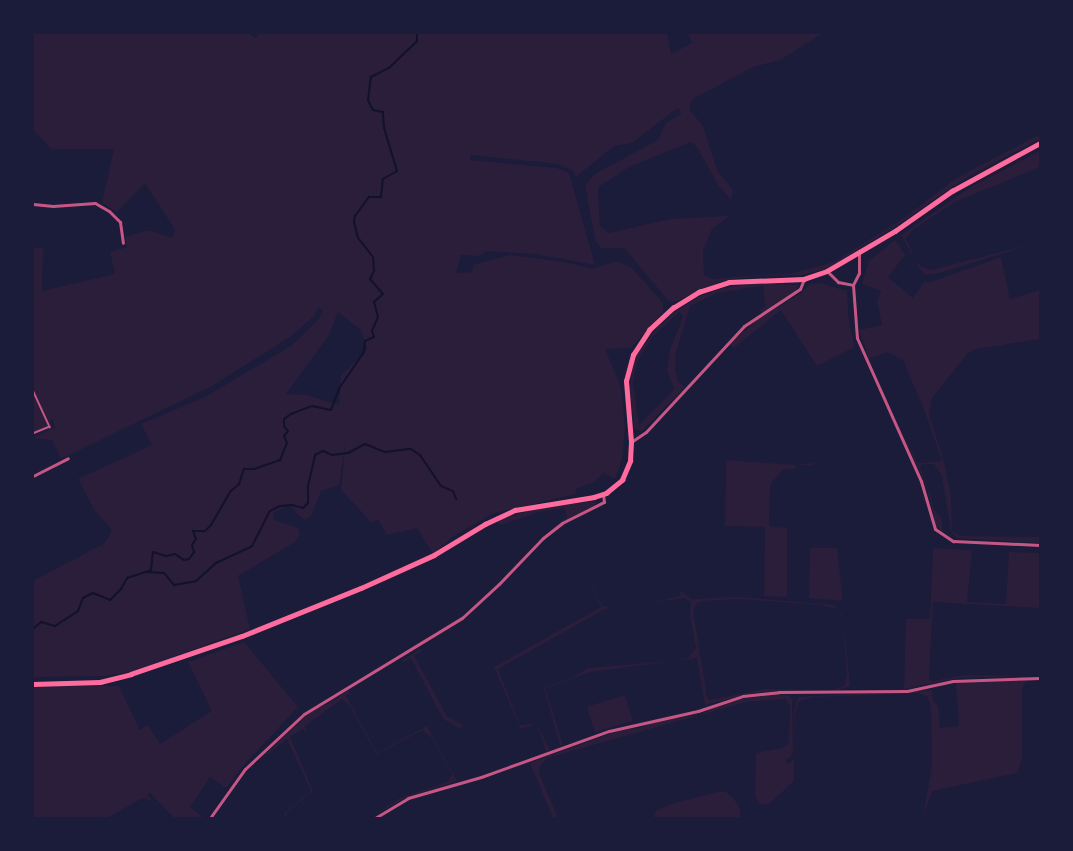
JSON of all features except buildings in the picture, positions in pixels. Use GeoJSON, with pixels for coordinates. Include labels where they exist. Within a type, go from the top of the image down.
{"type":"FeatureCollection","features":[{"type":"Feature","properties":{"kind":"main road"},"geometry":{"type":"LineString","coordinates":[[33,684],[100,682],[131,674],[242,636],[361,588],[434,555],[493,520],[515,510],[603,494],[617,486],[626,471],[631,442],[626,387],[628,366],[640,342],[662,318],[684,300],[713,286],[747,280],[804,279],[827,271],[859,254],[952,191],[1040,143]]}},
{"type":"Feature","properties":{"kind":"street"},"geometry":{"type":"LineString","coordinates":[[33,204],[53,206],[95,203],[109,211],[120,222],[123,243]]}},
{"type":"Feature","properties":{"kind":"street"},"geometry":{"type":"LineString","coordinates":[[859,254],[859,273],[853,285],[857,338],[921,481],[935,530],[953,541],[1040,545]]}},
{"type":"Feature","properties":{"kind":"street"},"geometry":{"type":"LineString","coordinates":[[827,271],[838,282],[853,285]]}},
{"type":"Feature","properties":{"kind":"street"},"geometry":{"type":"LineString","coordinates":[[631,442],[646,432],[744,326],[800,289],[804,279]]}},
{"type":"Feature","properties":{"kind":"street"},"geometry":{"type":"LineString","coordinates":[[33,476],[68,458]]}},
{"type":"Feature","properties":{"kind":"street"},"geometry":{"type":"LineString","coordinates":[[210,818],[245,770],[304,714],[462,618],[499,584],[543,538],[562,524],[603,502],[603,494]]}},
{"type":"Feature","properties":{"kind":"street"},"geometry":{"type":"LineString","coordinates":[[375,818],[408,798],[481,777],[609,731],[698,711],[744,696],[779,692],[907,691],[969,679],[1040,678]]}},
{"type":"Feature","properties":{"kind":"lane"},"geometry":{"type":"LineString","coordinates":[[33,390],[50,427],[33,434]]}},
{"type":"Feature","properties":{"kind":"shaded area"},"geometry":{"type":"Polygon","coordinates":[[[33,33],[247,33],[256,38],[260,33],[667,33],[671,54],[692,43],[688,33],[823,33],[780,60],[753,67],[693,99],[690,104],[690,110],[703,126],[717,170],[733,190],[731,200],[718,185],[697,147],[691,142],[629,167],[600,186],[598,191],[600,226],[609,233],[670,219],[729,216],[712,229],[703,251],[704,275],[713,279],[756,275],[789,274],[834,262],[904,218],[955,179],[1040,134],[1040,139],[966,178],[893,228],[826,269],[802,275],[756,276],[722,281],[674,302],[668,300],[624,248],[601,248],[595,240],[585,185],[595,174],[658,140],[666,123],[681,114],[680,109],[676,109],[632,143],[614,146],[576,177],[572,170],[558,164],[471,155],[470,160],[557,168],[569,173],[595,265],[535,254],[487,251],[479,256],[461,255],[456,273],[472,272],[473,265],[510,255],[565,262],[593,269],[616,261],[632,268],[663,303],[663,312],[631,348],[605,349],[621,387],[625,428],[622,459],[615,479],[603,473],[594,482],[576,489],[576,494],[494,513],[452,537],[433,554],[417,528],[387,535],[378,519],[372,523],[341,490],[346,440],[339,485],[321,491],[311,516],[305,520],[297,514],[293,507],[286,506],[273,513],[274,520],[298,528],[300,534],[295,542],[238,576],[250,629],[131,672],[105,676],[33,677],[33,581],[105,543],[112,530],[95,511],[78,479],[152,445],[141,424],[205,397],[291,346],[318,320],[323,310],[318,308],[314,316],[290,337],[212,386],[61,459],[52,440],[33,438],[53,428],[56,429],[52,419],[48,427],[33,431],[33,248],[43,248],[42,291],[115,274],[110,252],[127,247],[125,237],[149,230],[172,238],[175,230],[145,183],[117,212],[102,203],[114,149],[52,149],[33,130],[33,33]],[[338,312],[329,335],[286,394],[307,395],[339,405],[341,376],[367,349],[361,330],[338,312]]]}},
{"type":"Feature","properties":{"kind":"shaded area"},"geometry":{"type":"Polygon","coordinates":[[[1040,151],[1040,165],[1037,168],[955,202],[912,230],[906,239],[916,261],[922,267],[931,270],[1040,242],[939,273],[927,275],[922,272],[901,235],[971,187],[1040,151]]]}},
{"type":"Feature","properties":{"kind":"shaded area"},"geometry":{"type":"Polygon","coordinates":[[[895,240],[905,255],[888,277],[913,298],[925,281],[928,283],[1001,257],[1010,299],[1040,290],[1040,339],[975,349],[968,353],[932,398],[929,414],[944,462],[951,496],[952,531],[961,536],[1040,537],[1040,543],[957,538],[951,531],[942,476],[934,464],[922,464],[920,467],[931,496],[933,508],[941,517],[943,533],[936,525],[927,487],[901,430],[918,463],[942,461],[925,412],[903,360],[887,352],[869,359],[859,330],[882,325],[877,302],[881,291],[862,284],[869,261],[895,240]]]}},
{"type":"Feature","properties":{"kind":"shaded area"},"geometry":{"type":"Polygon","coordinates":[[[758,283],[799,285],[796,291],[762,312],[759,310],[765,306],[763,286],[717,293],[690,306],[676,353],[675,371],[679,382],[685,387],[642,431],[634,429],[630,391],[632,368],[636,356],[657,328],[676,311],[698,297],[723,288],[758,283]],[[679,312],[653,336],[637,362],[633,384],[639,425],[674,388],[667,371],[670,350],[683,317],[679,312]]]}},
{"type":"Feature","properties":{"kind":"shaded area"},"geometry":{"type":"Polygon","coordinates":[[[820,283],[847,291],[849,323],[855,347],[817,366],[781,310],[734,348],[729,344],[758,319],[800,294],[810,284],[820,283]]]}},
{"type":"Feature","properties":{"kind":"shaded area"},"geometry":{"type":"Polygon","coordinates":[[[726,460],[796,465],[795,469],[783,469],[770,485],[769,526],[787,528],[787,597],[764,596],[765,527],[725,526],[726,460]]]}},
{"type":"Feature","properties":{"kind":"shaded area"},"geometry":{"type":"Polygon","coordinates":[[[598,501],[592,507],[544,535],[567,517],[565,508],[539,512],[500,525],[496,521],[537,508],[598,501]]]}},
{"type":"Feature","properties":{"kind":"shaded area"},"geometry":{"type":"Polygon","coordinates":[[[810,548],[837,548],[843,601],[809,598],[810,548]]]}},
{"type":"Feature","properties":{"kind":"shaded area"},"geometry":{"type":"Polygon","coordinates":[[[933,548],[972,550],[967,602],[1006,604],[1009,552],[1040,553],[1040,608],[933,602],[929,680],[963,675],[1040,676],[959,678],[904,689],[906,619],[930,619],[933,548]]]}},
{"type":"Feature","properties":{"kind":"shaded area"},"geometry":{"type":"Polygon","coordinates":[[[580,558],[602,606],[613,608],[605,609],[498,669],[520,725],[537,724],[521,729],[494,667],[601,607],[580,558]]]}},
{"type":"Feature","properties":{"kind":"shaded area"},"geometry":{"type":"Polygon","coordinates":[[[681,591],[691,599],[739,597],[834,605],[843,615],[850,686],[833,692],[754,693],[705,705],[697,658],[590,672],[545,688],[563,745],[560,745],[544,689],[545,687],[573,677],[588,668],[688,658],[696,648],[690,616],[691,602],[685,598],[620,607],[679,596],[681,591]],[[738,599],[697,603],[693,611],[707,696],[710,700],[764,689],[833,690],[845,685],[847,674],[843,617],[837,609],[822,605],[738,599]]]}},
{"type":"Feature","properties":{"kind":"shaded area"},"geometry":{"type":"Polygon","coordinates":[[[244,642],[298,707],[242,767],[226,788],[210,777],[190,807],[204,818],[174,818],[150,793],[147,795],[170,818],[152,801],[143,798],[107,818],[33,818],[33,688],[48,685],[119,686],[140,730],[148,725],[160,744],[212,711],[188,662],[244,642]]]}},
{"type":"Feature","properties":{"kind":"shaded area"},"geometry":{"type":"Polygon","coordinates":[[[420,649],[422,651],[414,656],[447,716],[464,726],[459,728],[443,719],[411,658],[402,663],[420,649]]]}},
{"type":"Feature","properties":{"kind":"shaded area"},"geometry":{"type":"Polygon","coordinates":[[[1040,679],[1026,682],[1022,688],[1022,760],[1017,773],[932,791],[923,818],[932,765],[931,707],[927,696],[917,693],[814,697],[799,701],[795,714],[795,738],[794,712],[798,697],[932,690],[933,701],[938,706],[940,728],[959,726],[956,683],[937,685],[953,682],[1040,679]]]}},
{"type":"Feature","properties":{"kind":"shaded area"},"geometry":{"type":"Polygon","coordinates":[[[349,690],[350,693],[346,696],[377,753],[427,726],[457,781],[407,797],[369,818],[400,798],[448,782],[452,774],[433,739],[423,730],[376,754],[350,706],[342,699],[305,726],[306,733],[303,729],[290,737],[313,791],[287,812],[286,818],[284,813],[311,791],[287,739],[264,757],[313,709],[324,706],[349,690]]]}},
{"type":"Feature","properties":{"kind":"shaded area"},"geometry":{"type":"Polygon","coordinates":[[[775,694],[790,696],[792,699],[793,750],[791,757],[786,760],[788,764],[793,760],[794,754],[794,781],[768,805],[759,804],[755,795],[756,753],[782,748],[789,743],[790,706],[785,699],[746,702],[700,715],[724,702],[775,694]]]}},
{"type":"Feature","properties":{"kind":"shaded area"},"geometry":{"type":"Polygon","coordinates":[[[625,695],[633,721],[595,733],[587,707],[625,695]]]}},
{"type":"Feature","properties":{"kind":"shaded area"},"geometry":{"type":"Polygon","coordinates":[[[700,715],[547,758],[540,766],[539,773],[558,818],[553,818],[530,763],[515,768],[626,728],[637,729],[655,721],[700,715]]]}},
{"type":"Feature","properties":{"kind":"shaded area"},"geometry":{"type":"Polygon","coordinates":[[[537,724],[550,750],[546,752],[537,724]]]}},
{"type":"Feature","properties":{"kind":"shaded area"},"geometry":{"type":"Polygon","coordinates":[[[717,792],[726,792],[733,798],[739,806],[741,818],[653,818],[657,810],[671,804],[717,792]]]}},
{"type":"Feature","properties":{"kind":"waterway"},"geometry":{"type":"LineString","coordinates":[[33,629],[41,622],[55,626],[78,611],[83,598],[93,593],[110,600],[121,589],[127,578],[151,570],[153,552],[166,556],[175,554],[184,560],[189,559],[194,552],[192,545],[196,539],[193,531],[205,531],[211,525],[231,491],[239,484],[244,469],[254,469],[280,460],[287,443],[284,436],[288,431],[284,426],[284,419],[312,406],[331,410],[340,387],[364,352],[365,341],[374,337],[372,331],[378,317],[374,302],[383,294],[370,279],[374,271],[373,257],[358,238],[354,222],[355,216],[369,197],[381,197],[383,179],[397,171],[384,128],[383,112],[373,110],[368,100],[371,77],[389,68],[417,41],[417,33]]}},
{"type":"Feature","properties":{"kind":"waterway"},"geometry":{"type":"LineString","coordinates":[[146,572],[164,573],[174,585],[196,581],[216,563],[252,546],[270,511],[280,506],[292,505],[303,508],[308,503],[308,486],[315,455],[323,451],[332,455],[348,453],[365,444],[385,452],[411,449],[420,455],[441,486],[453,491],[456,499]]}}]}
